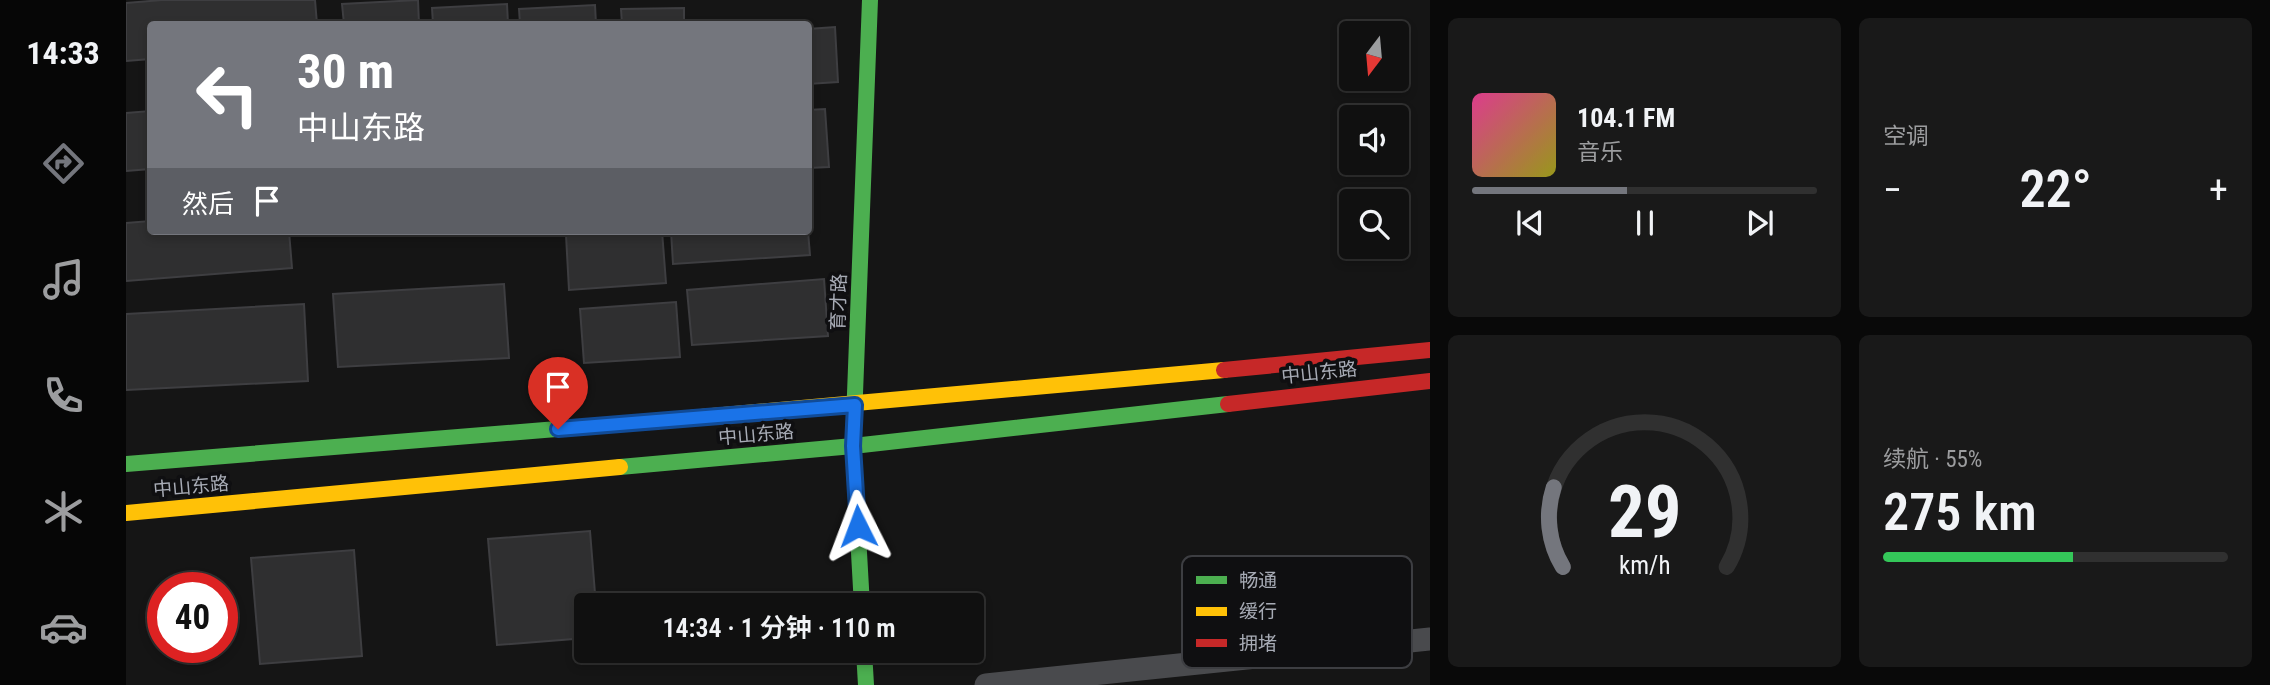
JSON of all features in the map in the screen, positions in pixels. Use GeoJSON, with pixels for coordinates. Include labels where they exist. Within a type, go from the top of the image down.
{"type":"FeatureCollection","features":[{"type":"Feature","properties":{"kind":"main road","name":"育才路"},"geometry":{"type":"LineString","coordinates":[[861,593],[853,446],[870,0]]}},
{"type":"Feature","properties":{"kind":"main road","name":"中山东路"},"geometry":{"type":"LineString","coordinates":[[126,464],[855,405],[1430,350]]}},
{"type":"Feature","properties":{"kind":"main road","name":"中山东路"},"geometry":{"type":"LineString","coordinates":[[126,513],[853,446],[1430,381]]}},
{"type":"Feature","properties":{"kind":"main road"},"geometry":{"type":"LineString","coordinates":[[865,663],[866,685]]}},
{"type":"Feature","properties":{"kind":"street"},"geometry":{"type":"LineString","coordinates":[[1412,641],[1430,639]]}},
{"type":"Feature","properties":{"kind":"street"},"geometry":{"type":"LineString","coordinates":[[986,685],[1182,665]]}},
{"type":"Feature","properties":{"kind":"building"},"geometry":{"type":"Polygon","coordinates":[[[162,0],[315,0],[317,21],[147,21],[147,59],[126,61],[126,3],[162,0]]]}},
{"type":"Feature","properties":{"kind":"building"},"geometry":{"type":"Polygon","coordinates":[[[418,0],[419,21],[344,21],[342,4],[418,0]]]}},
{"type":"Feature","properties":{"kind":"building"},"geometry":{"type":"Polygon","coordinates":[[[507,4],[508,21],[433,21],[432,8],[507,4]]]}},
{"type":"Feature","properties":{"kind":"building"},"geometry":{"type":"Polygon","coordinates":[[[595,5],[596,21],[520,21],[519,9],[595,5]]]}},
{"type":"Feature","properties":{"kind":"building"},"geometry":{"type":"Polygon","coordinates":[[[684,8],[684,21],[622,21],[621,9],[684,8]]]}},
{"type":"Feature","properties":{"kind":"building"},"geometry":{"type":"Polygon","coordinates":[[[835,27],[838,82],[812,84],[812,29],[835,27]]]}},
{"type":"Feature","properties":{"kind":"building"},"geometry":{"type":"Polygon","coordinates":[[[825,109],[829,167],[812,168],[812,110],[825,109]]]}},
{"type":"Feature","properties":{"kind":"building"},"geometry":{"type":"Polygon","coordinates":[[[147,111],[147,169],[126,171],[126,113],[147,111]]]}},
{"type":"Feature","properties":{"kind":"building"},"geometry":{"type":"Polygon","coordinates":[[[147,221],[147,235],[289,235],[292,268],[126,281],[126,223],[147,221]]]}},
{"type":"Feature","properties":{"kind":"building"},"geometry":{"type":"Polygon","coordinates":[[[566,235],[662,235],[666,283],[569,290],[566,235]]]}},
{"type":"Feature","properties":{"kind":"building"},"geometry":{"type":"Polygon","coordinates":[[[671,235],[808,235],[810,255],[673,264],[671,235]]]}},
{"type":"Feature","properties":{"kind":"building"},"geometry":{"type":"Polygon","coordinates":[[[824,279],[828,336],[692,345],[687,290],[824,279]]]}},
{"type":"Feature","properties":{"kind":"building"},"geometry":{"type":"Polygon","coordinates":[[[504,284],[509,358],[338,367],[333,294],[504,284]]]}},
{"type":"Feature","properties":{"kind":"building"},"geometry":{"type":"Polygon","coordinates":[[[676,302],[680,357],[584,363],[580,309],[676,302]]]}},
{"type":"Feature","properties":{"kind":"building"},"geometry":{"type":"Polygon","coordinates":[[[304,304],[308,381],[126,390],[126,314],[304,304]]]}},
{"type":"Feature","properties":{"kind":"building"},"geometry":{"type":"Polygon","coordinates":[[[590,531],[595,593],[574,593],[574,639],[497,645],[488,539],[590,531]]]}},
{"type":"Feature","properties":{"kind":"building"},"geometry":{"type":"Polygon","coordinates":[[[354,550],[362,656],[260,664],[251,558],[354,550]]]}},
{"type":"Feature","properties":{"kind":"traffic: fast"},"geometry":{"type":"LineString","coordinates":[[861,593],[853,446],[870,0]]}},
{"type":"Feature","properties":{"kind":"traffic: fast"},"geometry":{"type":"LineString","coordinates":[[620,467],[853,446],[1228,404]]}},
{"type":"Feature","properties":{"kind":"traffic: fast"},"geometry":{"type":"LineString","coordinates":[[126,464],[679,419]]}},
{"type":"Feature","properties":{"kind":"traffic: fast"},"geometry":{"type":"LineString","coordinates":[[865,663],[866,685]]}},
{"type":"Feature","properties":{"kind":"traffic: slow"},"geometry":{"type":"LineString","coordinates":[[679,419],[1224,370]]}},
{"type":"Feature","properties":{"kind":"traffic: slow"},"geometry":{"type":"LineString","coordinates":[[126,513],[620,467]]}},
{"type":"Feature","properties":{"kind":"traffic: jam"},"geometry":{"type":"LineString","coordinates":[[1224,370],[1430,350]]}},
{"type":"Feature","properties":{"kind":"traffic: jam"},"geometry":{"type":"LineString","coordinates":[[1228,404],[1430,381]]}},
{"type":"Feature","properties":{"kind":"route"},"geometry":{"type":"LineString","coordinates":[[558,429],[855,405],[853,446],[858,526]]}}]}
